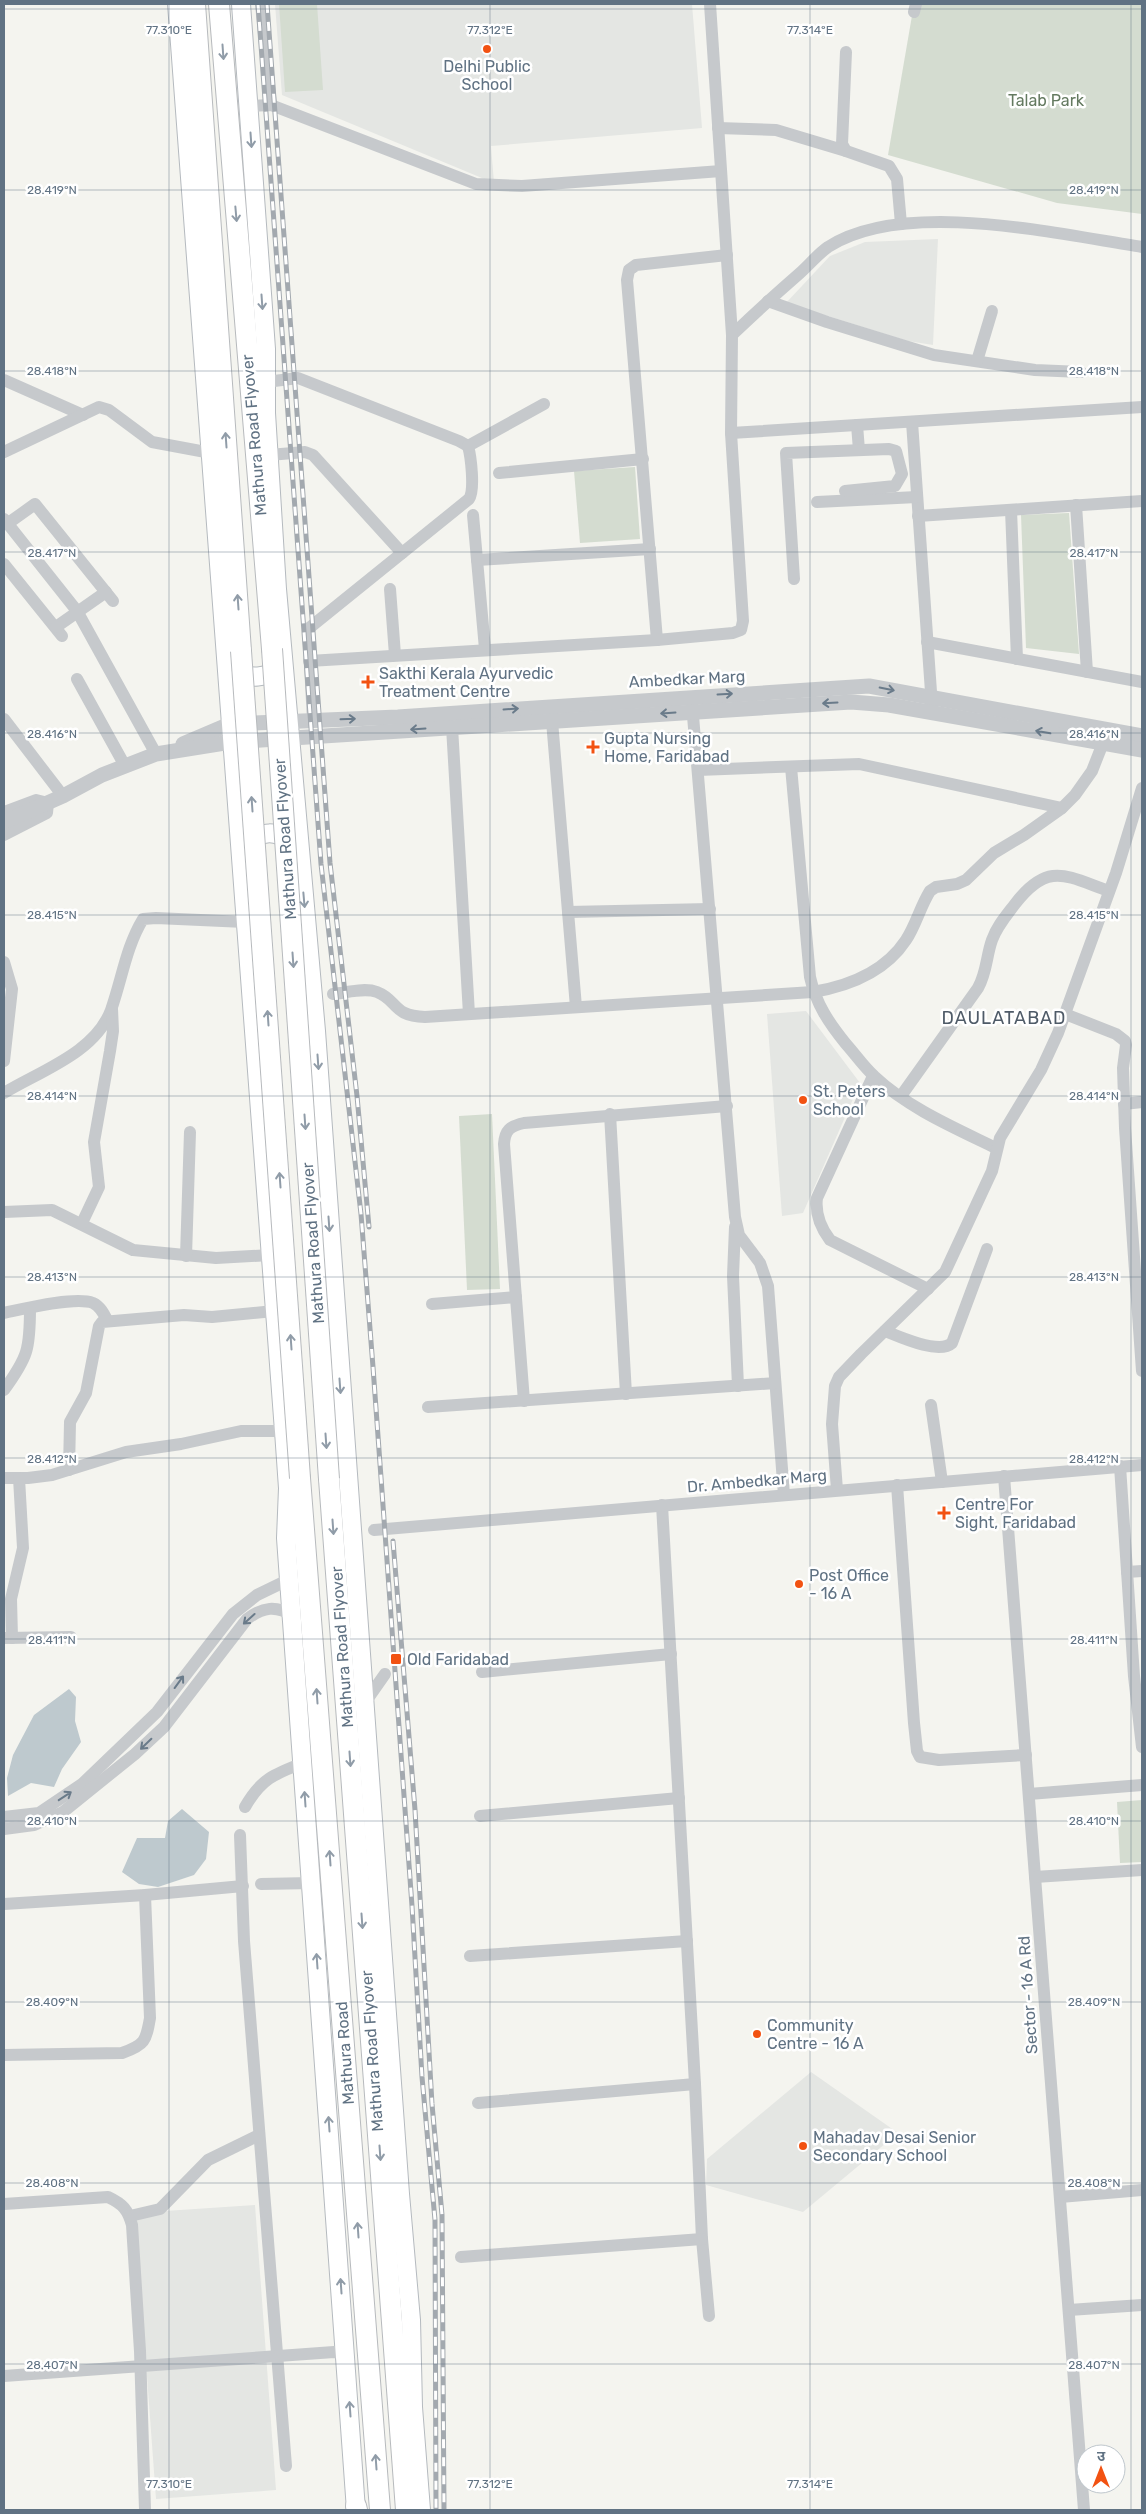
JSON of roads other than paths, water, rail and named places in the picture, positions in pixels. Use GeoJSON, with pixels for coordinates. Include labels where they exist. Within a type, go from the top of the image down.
{"type":"FeatureCollection","features":[{"type":"Feature","properties":{"kind":"highway","name":"Mathura Road Flyover"},"geometry":{"type":"LineString","coordinates":[[195,4],[310,1597]]}},
{"type":"Feature","properties":{"kind":"highway","name":"Mathura Road Flyover"},"geometry":{"type":"LineString","coordinates":[[219,4],[272,650],[329,1478],[404,2482]]}},
{"type":"Feature","properties":{"kind":"highway"},"geometry":{"type":"LineString","coordinates":[[288,1499],[310,1597]]}},
{"type":"Feature","properties":{"kind":"highway","name":"Mathura Road"},"geometry":{"type":"LineString","coordinates":[[310,1597],[380,2510]]}},
{"type":"Feature","properties":{"kind":"highway"},"geometry":{"type":"LineString","coordinates":[[404,2482],[406,2510]]}},
{"type":"Feature","properties":{"kind":"highway"},"geometry":{"type":"LineString","coordinates":[[404,2482],[410,2510]]}},
{"type":"Feature","properties":{"kind":"main road"},"geometry":{"type":"LineString","coordinates":[[177,4],[284,1431],[288,1499],[286,1538],[356,2509]]}},
{"type":"Feature","properties":{"kind":"main road"},"geometry":{"type":"LineString","coordinates":[[240,4],[266,349],[269,455],[277,590],[290,721]]}},
{"type":"Feature","properties":{"kind":"main road"},"geometry":{"type":"LineString","coordinates":[[277,590],[285,614],[290,739],[316,1031],[364,1704],[411,2320],[413,2407],[421,2510]]}},
{"type":"Feature","properties":{"kind":"main road"},"geometry":{"type":"LineString","coordinates":[[226,661],[237,672],[250,677],[263,676],[276,670],[283,658]]}},
{"type":"Feature","properties":{"kind":"main road"},"geometry":{"type":"LineString","coordinates":[[240,850],[258,835],[269,833],[280,834],[299,846]]}},
{"type":"Feature","properties":{"kind":"street"},"geometry":{"type":"LineString","coordinates":[[261,4],[271,105]]}},
{"type":"Feature","properties":{"kind":"street"},"geometry":{"type":"LineString","coordinates":[[309,660],[657,640],[733,633],[741,630],[743,621],[731,434],[732,334],[710,4]]}},
{"type":"Feature","properties":{"kind":"street"},"geometry":{"type":"LineString","coordinates":[[846,52],[842,144],[846,151]]}},
{"type":"Feature","properties":{"kind":"street"},"geometry":{"type":"LineString","coordinates":[[248,106],[271,105],[476,184],[522,186],[721,171]]}},
{"type":"Feature","properties":{"kind":"street"},"geometry":{"type":"LineString","coordinates":[[718,128],[776,130],[889,166],[897,179],[901,224]]}},
{"type":"Feature","properties":{"kind":"street"},"geometry":{"type":"LineString","coordinates":[[732,334],[828,247],[863,232],[901,224],[976,224],[1033,229],[1142,247]]}},
{"type":"Feature","properties":{"kind":"street"},"geometry":{"type":"LineString","coordinates":[[657,640],[627,280],[629,270],[636,265],[726,255]]}},
{"type":"Feature","properties":{"kind":"street"},"geometry":{"type":"LineString","coordinates":[[768,301],[827,322],[934,355],[1035,370],[1081,372]]}},
{"type":"Feature","properties":{"kind":"street"},"geometry":{"type":"LineString","coordinates":[[977,361],[992,311]]}},
{"type":"Feature","properties":{"kind":"street"},"geometry":{"type":"LineString","coordinates":[[266,382],[298,378],[468,446]]}},
{"type":"Feature","properties":{"kind":"street"},"geometry":{"type":"LineString","coordinates":[[4,380],[83,415]]}},
{"type":"Feature","properties":{"kind":"street"},"geometry":{"type":"LineString","coordinates":[[468,446],[544,404]]}},
{"type":"Feature","properties":{"kind":"street"},"geometry":{"type":"LineString","coordinates":[[4,452],[99,407],[109,410],[152,442],[211,453]]}},
{"type":"Feature","properties":{"kind":"street"},"geometry":{"type":"LineString","coordinates":[[731,434],[1142,407]]}},
{"type":"Feature","properties":{"kind":"street"},"geometry":{"type":"LineString","coordinates":[[912,422],[932,705]]}},
{"type":"Feature","properties":{"kind":"street"},"geometry":{"type":"LineString","coordinates":[[857,425],[859,450]]}},
{"type":"Feature","properties":{"kind":"street"},"geometry":{"type":"LineString","coordinates":[[313,720],[307,635],[312,625],[471,496],[470,454],[468,446]]}},
{"type":"Feature","properties":{"kind":"street"},"geometry":{"type":"LineString","coordinates":[[794,579],[786,453],[890,448],[896,451],[902,474],[895,486],[845,490]]}},
{"type":"Feature","properties":{"kind":"street"},"geometry":{"type":"LineString","coordinates":[[269,455],[305,452],[312,455],[402,553]]}},
{"type":"Feature","properties":{"kind":"street"},"geometry":{"type":"LineString","coordinates":[[499,473],[642,459]]}},
{"type":"Feature","properties":{"kind":"street"},"geometry":{"type":"LineString","coordinates":[[817,502],[917,497]]}},
{"type":"Feature","properties":{"kind":"street"},"geometry":{"type":"LineString","coordinates":[[918,516],[1142,501]]}},
{"type":"Feature","properties":{"kind":"street"},"geometry":{"type":"LineString","coordinates":[[4,564],[59,632],[77,611],[109,597],[34,504],[6,521],[77,611],[160,753],[102,774],[63,796],[4,822]]}},
{"type":"Feature","properties":{"kind":"street"},"geometry":{"type":"LineString","coordinates":[[1076,505],[1087,672]]}},
{"type":"Feature","properties":{"kind":"street"},"geometry":{"type":"LineString","coordinates":[[1011,510],[1017,658]]}},
{"type":"Feature","properties":{"kind":"street"},"geometry":{"type":"LineString","coordinates":[[473,515],[485,649]]}},
{"type":"Feature","properties":{"kind":"street"},"geometry":{"type":"LineString","coordinates":[[477,560],[650,549]]}},
{"type":"Feature","properties":{"kind":"street"},"geometry":{"type":"LineString","coordinates":[[390,589],[395,656]]}},
{"type":"Feature","properties":{"kind":"street"},"geometry":{"type":"LineString","coordinates":[[927,642],[1142,682]]}},
{"type":"Feature","properties":{"kind":"street"},"geometry":{"type":"LineString","coordinates":[[77,679],[125,766]]}},
{"type":"Feature","properties":{"kind":"street","name":"Ambedkar Marg"},"geometry":{"type":"LineString","coordinates":[[160,753],[231,742],[552,721],[692,704],[869,686],[932,705],[1102,743],[1142,750]]}},
{"type":"Feature","properties":{"kind":"street"},"geometry":{"type":"LineString","coordinates":[[692,704],[736,1217],[739,1235],[760,1263],[768,1286],[784,1495]]}},
{"type":"Feature","properties":{"kind":"street","name":"Ambedkar Marg"},"geometry":{"type":"LineString","coordinates":[[160,753],[230,724],[692,704]]}},
{"type":"Feature","properties":{"kind":"street","name":"Ambedkar Marg"},"geometry":{"type":"LineString","coordinates":[[932,705],[1142,736]]}},
{"type":"Feature","properties":{"kind":"street"},"geometry":{"type":"LineString","coordinates":[[4,719],[63,796]]}},
{"type":"Feature","properties":{"kind":"street"},"geometry":{"type":"LineString","coordinates":[[552,721],[576,1007]]}},
{"type":"Feature","properties":{"kind":"street"},"geometry":{"type":"LineString","coordinates":[[452,727],[469,1014]]}},
{"type":"Feature","properties":{"kind":"street"},"geometry":{"type":"LineString","coordinates":[[333,994],[368,990],[378,992],[402,1013],[411,1016],[813,992],[839,988],[875,971],[906,941],[930,891],[936,887],[957,884],[966,880],[994,853],[1024,835],[1062,808],[1075,795],[1092,771],[1102,743]]}},
{"type":"Feature","properties":{"kind":"street"},"geometry":{"type":"LineString","coordinates":[[698,770],[858,764],[1062,808]]}},
{"type":"Feature","properties":{"kind":"street"},"geometry":{"type":"LineString","coordinates":[[791,767],[808,964],[813,992],[824,1017],[873,1076],[942,1121],[996,1148]]}},
{"type":"Feature","properties":{"kind":"street"},"geometry":{"type":"LineString","coordinates":[[837,1490],[832,1424],[835,1386],[840,1376],[945,1272],[954,1256],[992,1171],[996,1148],[1041,1070],[1065,1014],[1109,891],[1142,788]]}},
{"type":"Feature","properties":{"kind":"street"},"geometry":{"type":"LineString","coordinates":[[4,812],[36,800],[48,803]]}},
{"type":"Feature","properties":{"kind":"street"},"geometry":{"type":"LineString","coordinates":[[4,835],[47,813],[48,803]]}},
{"type":"Feature","properties":{"kind":"street"},"geometry":{"type":"LineString","coordinates":[[902,1096],[978,988],[984,977],[990,946],[998,926],[1034,882],[1048,876],[1066,876],[1109,891]]}},
{"type":"Feature","properties":{"kind":"street"},"geometry":{"type":"LineString","coordinates":[[568,912],[710,909]]}},
{"type":"Feature","properties":{"kind":"street"},"geometry":{"type":"LineString","coordinates":[[4,1093],[68,1058],[80,1049],[105,1021],[112,1008],[131,944],[144,919],[245,922]]}},
{"type":"Feature","properties":{"kind":"street"},"geometry":{"type":"LineString","coordinates":[[4,962],[12,989],[4,1061]]}},
{"type":"Feature","properties":{"kind":"street"},"geometry":{"type":"LineString","coordinates":[[82,1223],[99,1187],[94,1142],[113,1031],[112,1008]]}},
{"type":"Feature","properties":{"kind":"street"},"geometry":{"type":"LineString","coordinates":[[1065,1014],[1116,1034],[1125,1041],[1124,1104],[1136,1199],[1142,1371]]}},
{"type":"Feature","properties":{"kind":"street"},"geometry":{"type":"LineString","coordinates":[[873,1076],[817,1198],[818,1217],[826,1235],[839,1246],[879,1263],[928,1289]]}},
{"type":"Feature","properties":{"kind":"street"},"geometry":{"type":"LineString","coordinates":[[1124,1104],[1142,1102]]}},
{"type":"Feature","properties":{"kind":"street"},"geometry":{"type":"LineString","coordinates":[[524,1401],[505,1134],[514,1125],[524,1123],[610,1114],[726,1106]]}},
{"type":"Feature","properties":{"kind":"street"},"geometry":{"type":"LineString","coordinates":[[610,1114],[626,1394]]}},
{"type":"Feature","properties":{"kind":"street"},"geometry":{"type":"LineString","coordinates":[[186,1256],[190,1132]]}},
{"type":"Feature","properties":{"kind":"street"},"geometry":{"type":"LineString","coordinates":[[4,1212],[52,1210],[82,1223],[110,1241],[133,1250],[216,1258],[270,1255]]}},
{"type":"Feature","properties":{"kind":"street"},"geometry":{"type":"LineString","coordinates":[[736,1217],[733,1276],[738,1386]]}},
{"type":"Feature","properties":{"kind":"street"},"geometry":{"type":"LineString","coordinates":[[886,1331],[939,1347],[948,1346],[952,1343],[987,1249]]}},
{"type":"Feature","properties":{"kind":"street"},"geometry":{"type":"LineString","coordinates":[[432,1304],[516,1297]]}},
{"type":"Feature","properties":{"kind":"street"},"geometry":{"type":"LineString","coordinates":[[4,1313],[66,1302],[85,1301],[98,1306],[107,1320]]}},
{"type":"Feature","properties":{"kind":"street"},"geometry":{"type":"LineString","coordinates":[[4,1390],[17,1373],[29,1347],[30,1308]]}},
{"type":"Feature","properties":{"kind":"street"},"geometry":{"type":"LineString","coordinates":[[69,1470],[70,1422],[86,1393],[99,1326],[107,1320],[138,1320],[184,1315],[212,1317],[274,1311]]}},
{"type":"Feature","properties":{"kind":"street"},"geometry":{"type":"LineString","coordinates":[[428,1407],[775,1383]]}},
{"type":"Feature","properties":{"kind":"street"},"geometry":{"type":"LineString","coordinates":[[931,1405],[942,1482]]}},
{"type":"Feature","properties":{"kind":"street"},"geometry":{"type":"LineString","coordinates":[[4,1478],[52,1475],[126,1452],[181,1444],[227,1433],[241,1431],[284,1431]]}},
{"type":"Feature","properties":{"kind":"street","name":"Dr. Ambedkar Marg"},"geometry":{"type":"LineString","coordinates":[[374,1530],[1142,1464]]}},
{"type":"Feature","properties":{"kind":"street"},"geometry":{"type":"LineString","coordinates":[[1120,1466],[1127,1572],[1138,1676],[1142,1747]]}},
{"type":"Feature","properties":{"kind":"street","name":"Sector - 16 A Rd"},"geometry":{"type":"LineString","coordinates":[[1004,1476],[1084,2510]]}},
{"type":"Feature","properties":{"kind":"street"},"geometry":{"type":"LineString","coordinates":[[19,1478],[23,1548],[11,1599],[8,1638],[71,1638]]}},
{"type":"Feature","properties":{"kind":"street"},"geometry":{"type":"LineString","coordinates":[[897,1485],[914,1723],[920,1757],[939,1760],[1026,1755]]}},
{"type":"Feature","properties":{"kind":"street"},"geometry":{"type":"LineString","coordinates":[[662,1505],[702,2239],[709,2316]]}},
{"type":"Feature","properties":{"kind":"street"},"geometry":{"type":"LineString","coordinates":[[1127,1572],[1142,1571]]}},
{"type":"Feature","properties":{"kind":"street"},"geometry":{"type":"LineString","coordinates":[[4,1817],[39,1813],[82,1784],[157,1712],[233,1614],[257,1595],[290,1578]]}},
{"type":"Feature","properties":{"kind":"street"},"geometry":{"type":"LineString","coordinates":[[4,1829],[34,1825],[63,1812],[136,1754],[164,1727],[252,1616],[273,1608],[282,1609],[293,1616]]}},
{"type":"Feature","properties":{"kind":"street"},"geometry":{"type":"LineString","coordinates":[[482,1672],[671,1654]]}},
{"type":"Feature","properties":{"kind":"street"},"geometry":{"type":"LineString","coordinates":[[364,1704],[385,1674]]}},
{"type":"Feature","properties":{"kind":"street"},"geometry":{"type":"LineString","coordinates":[[245,1807],[254,1791],[271,1775],[303,1763]]}},
{"type":"Feature","properties":{"kind":"street"},"geometry":{"type":"LineString","coordinates":[[1029,1794],[1142,1785]]}},
{"type":"Feature","properties":{"kind":"street"},"geometry":{"type":"LineString","coordinates":[[480,1816],[679,1798]]}},
{"type":"Feature","properties":{"kind":"street"},"geometry":{"type":"LineString","coordinates":[[240,1835],[244,1941],[286,2466]]}},
{"type":"Feature","properties":{"kind":"street"},"geometry":{"type":"LineString","coordinates":[[1035,1877],[1142,1870]]}},
{"type":"Feature","properties":{"kind":"street"},"geometry":{"type":"LineString","coordinates":[[261,1884],[312,1883]]}},
{"type":"Feature","properties":{"kind":"street"},"geometry":{"type":"LineString","coordinates":[[4,1904],[145,1895],[243,1886]]}},
{"type":"Feature","properties":{"kind":"street"},"geometry":{"type":"LineString","coordinates":[[4,2055],[122,2053],[140,2047],[147,2036],[150,2018],[145,1895]]}},
{"type":"Feature","properties":{"kind":"street"},"geometry":{"type":"LineString","coordinates":[[470,1956],[687,1941]]}},
{"type":"Feature","properties":{"kind":"street"},"geometry":{"type":"LineString","coordinates":[[478,2103],[695,2084]]}},
{"type":"Feature","properties":{"kind":"street"},"geometry":{"type":"LineString","coordinates":[[130,2216],[160,2209],[208,2160],[260,2134]]}},
{"type":"Feature","properties":{"kind":"street"},"geometry":{"type":"LineString","coordinates":[[1060,2197],[1142,2190]]}},
{"type":"Feature","properties":{"kind":"street"},"geometry":{"type":"LineString","coordinates":[[4,2204],[108,2197],[121,2203],[130,2216],[141,2365],[145,2510]]}},
{"type":"Feature","properties":{"kind":"street"},"geometry":{"type":"LineString","coordinates":[[461,2257],[702,2239]]}},
{"type":"Feature","properties":{"kind":"street"},"geometry":{"type":"LineString","coordinates":[[1069,2310],[1142,2305]]}},
{"type":"Feature","properties":{"kind":"street"},"geometry":{"type":"LineString","coordinates":[[4,2376],[334,2352],[346,2355]]}},
{"type":"Feature","properties":{"kind":"railway"},"geometry":{"type":"LineString","coordinates":[[258,4],[321,864],[361,1214],[412,1906],[422,2077],[435,2220],[436,2510]]}},
{"type":"Feature","properties":{"kind":"railway"},"geometry":{"type":"LineString","coordinates":[[267,4],[330,863],[357,1096],[369,1227]]}},
{"type":"Feature","properties":{"kind":"railway"},"geometry":{"type":"LineString","coordinates":[[393,1541],[415,1810],[432,2104],[442,2215],[444,2510]]}},
{"type":"Feature","properties":{"kind":"place","name":"Delhi Public School"},"geometry":{"type":"Point","coordinates":[487,49]}},
{"type":"Feature","properties":{"kind":"place","name":"Sakthi Kerala Ayurvedic Treatment Centre"},"geometry":{"type":"Point","coordinates":[368,682]}},
{"type":"Feature","properties":{"kind":"place","name":"Gupta Nursing Home, Faridabad"},"geometry":{"type":"Point","coordinates":[593,747]}},
{"type":"Feature","properties":{"kind":"place","name":"St. Peters School"},"geometry":{"type":"Point","coordinates":[803,1100]}},
{"type":"Feature","properties":{"kind":"place","name":"Centre For Sight, Faridabad"},"geometry":{"type":"Point","coordinates":[944,1513]}},
{"type":"Feature","properties":{"kind":"place","name":"Post Office - 16 A"},"geometry":{"type":"Point","coordinates":[799,1584]}},
{"type":"Feature","properties":{"kind":"place","name":"Old Faridabad"},"geometry":{"type":"Point","coordinates":[396,1659]}},
{"type":"Feature","properties":{"kind":"place","name":"Community Centre - 16 A"},"geometry":{"type":"Point","coordinates":[757,2034]}},
{"type":"Feature","properties":{"kind":"place","name":"Mahadav Desai Senior Secondary School"},"geometry":{"type":"Point","coordinates":[803,2146]}},
{"type":"Feature","properties":{"kind":"district","name":"DAULATABAD"},"geometry":{"type":"Point","coordinates":[1004,1018]}},
{"type":"Feature","properties":{"kind":"park label","name":"Talab Park"},"geometry":{"type":"Point","coordinates":[1046,100]}}]}
